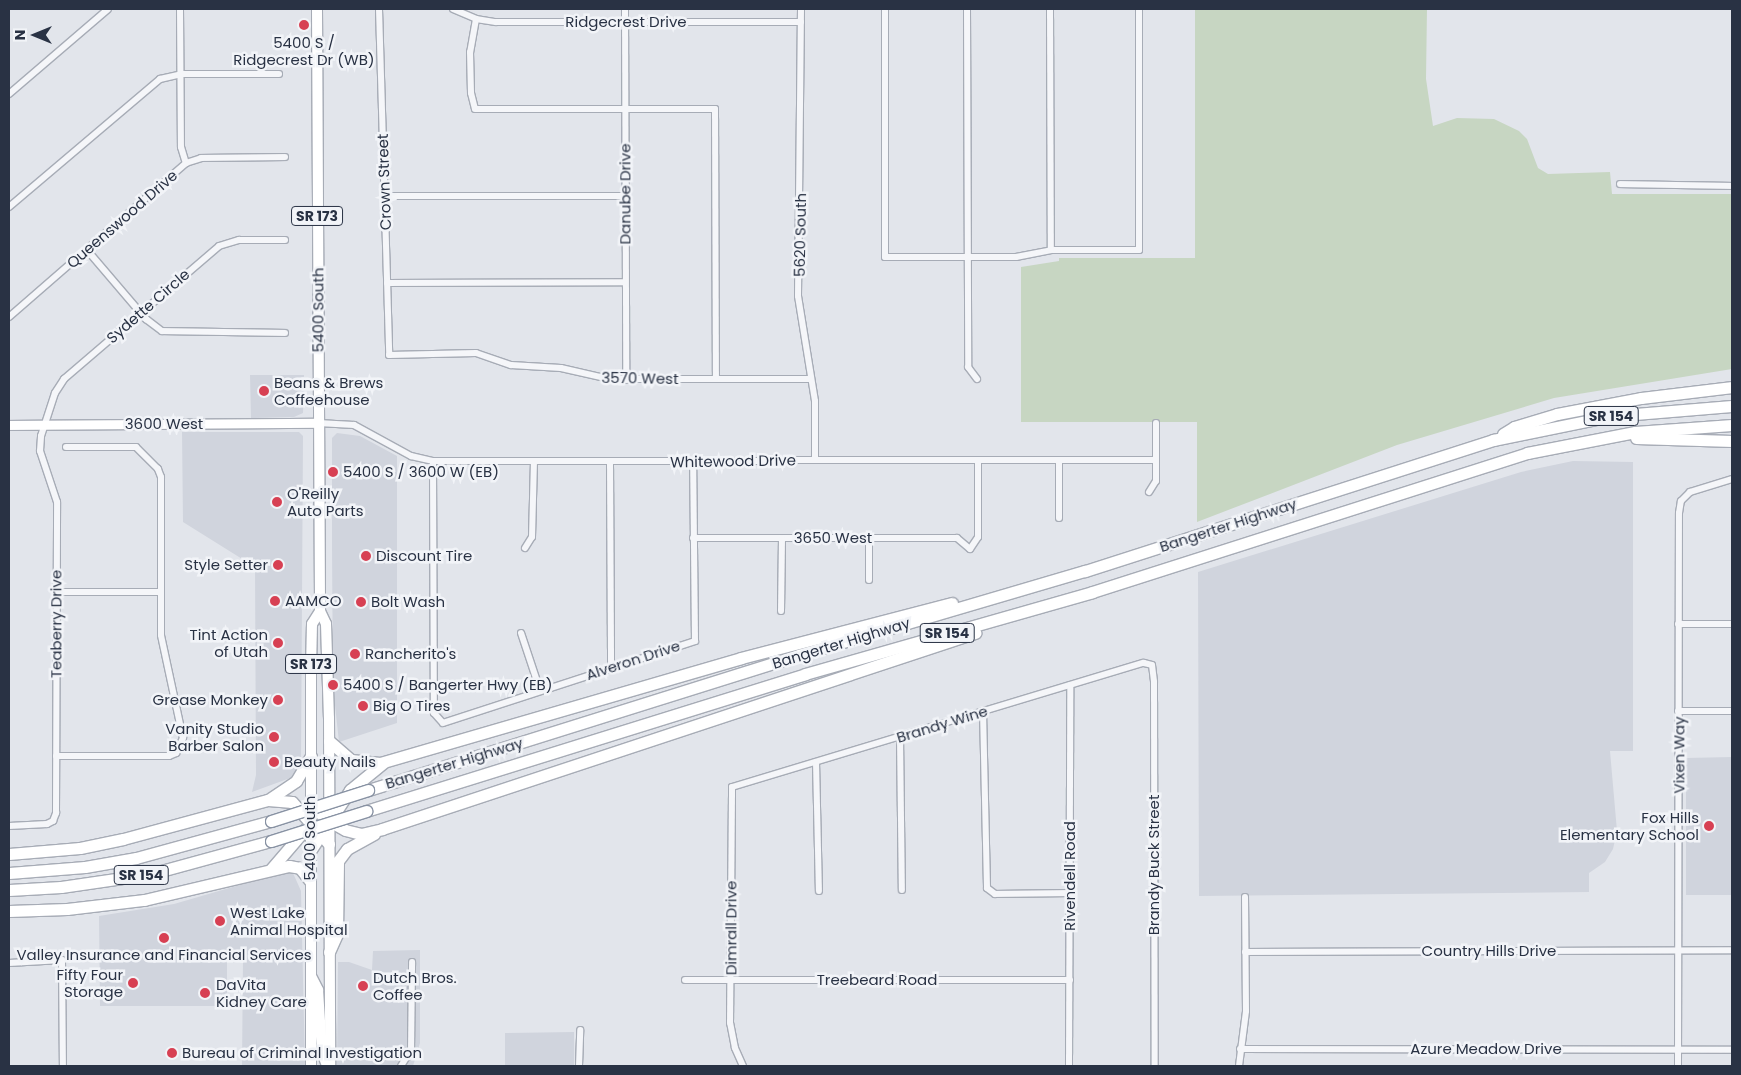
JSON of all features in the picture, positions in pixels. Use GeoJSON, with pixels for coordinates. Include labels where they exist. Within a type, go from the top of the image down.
{"type":"FeatureCollection","features":[{"type":"Feature","properties":{"kind":"highway"},"geometry":{"type":"LineString","coordinates":[[1493,440],[1514,428],[1557,414],[1641,398],[1732,387]]}},
{"type":"Feature","properties":{"kind":"highway","name":"Bangerter Highway"},"geometry":{"type":"LineString","coordinates":[[9,873],[85,867],[136,858],[271,821],[799,655],[1085,571],[1493,440],[1611,416],[1732,406]]}},
{"type":"Feature","properties":{"kind":"highway","name":"Bangerter Highway"},"geometry":{"type":"LineString","coordinates":[[9,890],[61,887],[150,874],[270,841],[805,674],[1092,592],[1518,456],[1592,439],[1662,429],[1732,425]]}},
{"type":"Feature","properties":{"kind":"highway"},"geometry":{"type":"LineString","coordinates":[[1592,439],[1686,437],[1732,441]]}},
{"type":"Feature","properties":{"kind":"highway"},"geometry":{"type":"LineString","coordinates":[[328,741],[343,756],[358,762],[387,761],[768,651],[1085,571]]}},
{"type":"Feature","properties":{"kind":"highway"},"geometry":{"type":"LineString","coordinates":[[310,805],[329,821],[361,834],[382,829],[741,712],[1092,592]]}},
{"type":"Feature","properties":{"kind":"highway"},"geometry":{"type":"LineString","coordinates":[[9,854],[73,849],[123,839],[268,800],[296,781],[311,756]]}},
{"type":"Feature","properties":{"kind":"highway"},"geometry":{"type":"LineString","coordinates":[[310,851],[319,834],[350,790],[387,761]]}},
{"type":"Feature","properties":{"kind":"highway"},"geometry":{"type":"LineString","coordinates":[[268,800],[292,802],[329,844]]}},
{"type":"Feature","properties":{"kind":"highway"},"geometry":{"type":"LineString","coordinates":[[271,869],[296,844],[328,802]]}},
{"type":"Feature","properties":{"kind":"highway"},"geometry":{"type":"LineString","coordinates":[[329,952],[337,934],[338,861],[347,850],[382,829]]}},
{"type":"Feature","properties":{"kind":"highway"},"geometry":{"type":"LineString","coordinates":[[9,910],[136,901],[216,885],[271,869],[296,867],[304,871],[310,881]]}},
{"type":"Feature","properties":{"kind":"main road","name":"5400 South"},"geometry":{"type":"LineString","coordinates":[[316,9],[320,611],[326,624],[329,821],[329,1066]]}},
{"type":"Feature","properties":{"kind":"main road","name":"5400 South"},"geometry":{"type":"LineString","coordinates":[[312,1064],[310,805],[312,624],[320,611]]}},
{"type":"Feature","properties":{"kind":"main road"},"geometry":{"type":"LineString","coordinates":[[310,972],[318,990],[322,1052],[329,1066]]}},
{"type":"Feature","properties":{"kind":"street"},"geometry":{"type":"LineString","coordinates":[[9,94],[108,9]]}},
{"type":"Feature","properties":{"kind":"street","name":"Queenswood Drive"},"geometry":{"type":"LineString","coordinates":[[9,317],[186,162],[181,147],[180,9]]}},
{"type":"Feature","properties":{"kind":"street","name":"Crown Street"},"geometry":{"type":"LineString","coordinates":[[379,9],[388,356]]}},
{"type":"Feature","properties":{"kind":"street","name":"Ridgecrest Drive"},"geometry":{"type":"LineString","coordinates":[[453,9],[476,19],[625,23],[801,22]]}},
{"type":"Feature","properties":{"kind":"street","name":"Danube Drive"},"geometry":{"type":"LineString","coordinates":[[625,9],[624,282],[626,380]]}},
{"type":"Feature","properties":{"kind":"street","name":"5620 South"},"geometry":{"type":"LineString","coordinates":[[801,9],[798,296],[815,401],[815,460]]}},
{"type":"Feature","properties":{"kind":"street"},"geometry":{"type":"LineString","coordinates":[[885,9],[885,257],[968,258],[1022,257],[1051,250],[1140,250],[1139,9]]}},
{"type":"Feature","properties":{"kind":"street"},"geometry":{"type":"LineString","coordinates":[[967,9],[968,367],[976,379]]}},
{"type":"Feature","properties":{"kind":"street"},"geometry":{"type":"LineString","coordinates":[[1050,9],[1051,250]]}},
{"type":"Feature","properties":{"kind":"street"},"geometry":{"type":"LineString","coordinates":[[476,19],[470,52],[471,93],[475,109],[715,109],[716,378]]}},
{"type":"Feature","properties":{"kind":"street"},"geometry":{"type":"LineString","coordinates":[[9,207],[151,84],[181,74],[280,74]]}},
{"type":"Feature","properties":{"kind":"street"},"geometry":{"type":"LineString","coordinates":[[186,162],[201,158],[285,157]]}},
{"type":"Feature","properties":{"kind":"street"},"geometry":{"type":"LineString","coordinates":[[1620,184],[1732,186]]}},
{"type":"Feature","properties":{"kind":"street"},"geometry":{"type":"LineString","coordinates":[[384,196],[625,196]]}},
{"type":"Feature","properties":{"kind":"street","name":"Sydette Circle"},"geometry":{"type":"LineString","coordinates":[[45,425],[55,392],[64,379],[219,246],[239,240],[285,240]]}},
{"type":"Feature","properties":{"kind":"street"},"geometry":{"type":"LineString","coordinates":[[87,250],[155,328],[169,333],[285,333]]}},
{"type":"Feature","properties":{"kind":"street"},"geometry":{"type":"LineString","coordinates":[[387,283],[624,282]]}},
{"type":"Feature","properties":{"kind":"street","name":"3570 West"},"geometry":{"type":"LineString","coordinates":[[388,356],[476,352],[522,367],[561,368],[602,379],[811,379]]}},
{"type":"Feature","properties":{"kind":"street","name":"3600 West"},"geometry":{"type":"LineString","coordinates":[[9,425],[318,423]]}},
{"type":"Feature","properties":{"kind":"street","name":"Whitewood Drive"},"geometry":{"type":"LineString","coordinates":[[318,423],[354,425],[411,456],[433,461],[1156,460]]}},
{"type":"Feature","properties":{"kind":"street"},"geometry":{"type":"LineString","coordinates":[[1149,492],[1156,481],[1156,423]]}},
{"type":"Feature","properties":{"kind":"street","name":"Teaberry Drive"},"geometry":{"type":"LineString","coordinates":[[9,826],[48,824],[53,821],[56,813],[57,502],[40,450],[45,425]]}},
{"type":"Feature","properties":{"kind":"street"},"geometry":{"type":"LineString","coordinates":[[56,756],[169,756],[180,747],[182,738],[162,635],[161,477],[158,469],[136,447],[66,447]]}},
{"type":"Feature","properties":{"kind":"street","name":"Alveron Drive"},"geometry":{"type":"LineString","coordinates":[[433,461],[434,713],[443,723],[695,641],[694,462]]}},
{"type":"Feature","properties":{"kind":"street","name":"3650 West"},"geometry":{"type":"LineString","coordinates":[[693,538],[957,538],[970,549],[978,537],[978,461]]}},
{"type":"Feature","properties":{"kind":"street"},"geometry":{"type":"LineString","coordinates":[[1059,461],[1059,518]]}},
{"type":"Feature","properties":{"kind":"street"},"geometry":{"type":"LineString","coordinates":[[525,548],[532,537],[534,462]]}},
{"type":"Feature","properties":{"kind":"street"},"geometry":{"type":"LineString","coordinates":[[610,462],[611,668]]}},
{"type":"Feature","properties":{"kind":"street","name":"Vixen Way"},"geometry":{"type":"LineString","coordinates":[[1678,1066],[1678,522],[1681,502],[1696,489],[1732,479]]}},
{"type":"Feature","properties":{"kind":"street"},"geometry":{"type":"LineString","coordinates":[[781,611],[782,538]]}},
{"type":"Feature","properties":{"kind":"street"},"geometry":{"type":"LineString","coordinates":[[869,539],[869,580]]}},
{"type":"Feature","properties":{"kind":"street"},"geometry":{"type":"LineString","coordinates":[[56,592],[161,592]]}},
{"type":"Feature","properties":{"kind":"street"},"geometry":{"type":"LineString","coordinates":[[1678,624],[1732,624]]}},
{"type":"Feature","properties":{"kind":"street"},"geometry":{"type":"LineString","coordinates":[[521,633],[540,690]]}},
{"type":"Feature","properties":{"kind":"street","name":"Brandy Wine"},"geometry":{"type":"LineString","coordinates":[[732,788],[1137,663],[1152,665]]}},
{"type":"Feature","properties":{"kind":"street","name":"Brandy Buck Street"},"geometry":{"type":"LineString","coordinates":[[1152,665],[1155,1066]]}},
{"type":"Feature","properties":{"kind":"street","name":"Rivendell Road"},"geometry":{"type":"LineString","coordinates":[[1070,685],[1070,1066]]}},
{"type":"Feature","properties":{"kind":"street"},"geometry":{"type":"LineString","coordinates":[[983,711],[987,888],[995,894],[1070,893]]}},
{"type":"Feature","properties":{"kind":"street"},"geometry":{"type":"LineString","coordinates":[[1678,711],[1732,711]]}},
{"type":"Feature","properties":{"kind":"street"},"geometry":{"type":"LineString","coordinates":[[900,736],[902,890]]}},
{"type":"Feature","properties":{"kind":"street"},"geometry":{"type":"LineString","coordinates":[[816,762],[819,891]]}},
{"type":"Feature","properties":{"kind":"street","name":"Dimrall Drive"},"geometry":{"type":"LineString","coordinates":[[732,788],[732,1036],[743,1066]]}},
{"type":"Feature","properties":{"kind":"street"},"geometry":{"type":"LineString","coordinates":[[1239,1066],[1246,1011],[1245,897]]}},
{"type":"Feature","properties":{"kind":"street","name":"Country Hills Drive"},"geometry":{"type":"LineString","coordinates":[[1245,952],[1732,950]]}},
{"type":"Feature","properties":{"kind":"street"},"geometry":{"type":"LineString","coordinates":[[9,963],[62,960],[64,1066]]}},
{"type":"Feature","properties":{"kind":"street"},"geometry":{"type":"LineString","coordinates":[[401,1066],[411,1050],[412,962]]}},
{"type":"Feature","properties":{"kind":"street","name":"Treebeard Road"},"geometry":{"type":"LineString","coordinates":[[684,980],[1070,980]]}},
{"type":"Feature","properties":{"kind":"street"},"geometry":{"type":"LineString","coordinates":[[579,1066],[580,1030]]}},
{"type":"Feature","properties":{"kind":"street","name":"Azure Meadow Drive"},"geometry":{"type":"LineString","coordinates":[[1240,1049],[1732,1050]]}},
{"type":"Feature","properties":{"kind":"shaded area"},"geometry":{"type":"Polygon","coordinates":[[[250,375],[304,375],[303,413],[294,417],[251,418],[250,375]]]}},
{"type":"Feature","properties":{"kind":"shaded area"},"geometry":{"type":"Polygon","coordinates":[[[182,432],[299,432],[303,436],[301,763],[293,777],[252,792],[256,775],[255,567],[183,522],[182,432]]]}},
{"type":"Feature","properties":{"kind":"shaded area"},"geometry":{"type":"Polygon","coordinates":[[[337,433],[360,436],[397,456],[397,723],[339,742],[333,687],[332,547],[332,438],[337,433]]]}},
{"type":"Feature","properties":{"kind":"shaded area"},"geometry":{"type":"Polygon","coordinates":[[[1573,461],[1633,462],[1633,751],[1610,751],[1617,831],[1613,849],[1605,862],[1589,873],[1589,892],[1199,896],[1198,572],[1521,472],[1573,461]]]}},
{"type":"Feature","properties":{"kind":"shaded area","name":"Fox Hills Elementary School"},"geometry":{"type":"Polygon","coordinates":[[[1732,757],[1732,895],[1686,895],[1686,758],[1732,757]]]}},
{"type":"Feature","properties":{"kind":"shaded area"},"geometry":{"type":"Polygon","coordinates":[[[284,872],[293,873],[301,891],[305,1066],[242,1066],[243,959],[233,948],[227,961],[227,1006],[100,1006],[99,916],[174,904],[284,872]]]}},
{"type":"Feature","properties":{"kind":"shaded area"},"geometry":{"type":"Polygon","coordinates":[[[420,950],[420,1043],[413,1066],[337,1066],[338,962],[349,962],[372,970],[373,951],[420,950]]]}},
{"type":"Feature","properties":{"kind":"shaded area"},"geometry":{"type":"Polygon","coordinates":[[[574,1032],[574,1066],[505,1066],[505,1033],[574,1032]]]}},
{"type":"Feature","properties":{"kind":"green space"},"geometry":{"type":"Polygon","coordinates":[[[1195,9],[1427,9],[1426,79],[1433,126],[1457,118],[1494,119],[1519,131],[1527,139],[1538,168],[1548,174],[1610,172],[1612,194],[1731,194],[1732,369],[1554,398],[1397,445],[1197,522],[1197,422],[1021,422],[1021,267],[1059,261],[1059,258],[1195,258],[1195,9]]]}},
{"type":"Feature","properties":{"kind":"place","name":"5400 S / Ridgecrest Dr (WB)"},"geometry":{"type":"Point","coordinates":[304,25]}},
{"type":"Feature","properties":{"kind":"place","name":"Beans & Brews Coffeehouse"},"geometry":{"type":"Point","coordinates":[264,391]}},
{"type":"Feature","properties":{"kind":"place","name":"5400 S / 3600 W (EB)"},"geometry":{"type":"Point","coordinates":[333,472]}},
{"type":"Feature","properties":{"kind":"place","name":"O'Reilly Auto Parts"},"geometry":{"type":"Point","coordinates":[277,502]}},
{"type":"Feature","properties":{"kind":"place","name":"Discount Tire"},"geometry":{"type":"Point","coordinates":[366,556]}},
{"type":"Feature","properties":{"kind":"place","name":"Style Setter"},"geometry":{"type":"Point","coordinates":[278,565]}},
{"type":"Feature","properties":{"kind":"place","name":"AAMCO"},"geometry":{"type":"Point","coordinates":[275,601]}},
{"type":"Feature","properties":{"kind":"place","name":"Bolt Wash"},"geometry":{"type":"Point","coordinates":[361,602]}},
{"type":"Feature","properties":{"kind":"place","name":"Tint Action of Utah"},"geometry":{"type":"Point","coordinates":[278,643]}},
{"type":"Feature","properties":{"kind":"place","name":"Rancherito's"},"geometry":{"type":"Point","coordinates":[355,654]}},
{"type":"Feature","properties":{"kind":"place","name":"5400 S / Bangerter Hwy (EB)"},"geometry":{"type":"Point","coordinates":[333,685]}},
{"type":"Feature","properties":{"kind":"place","name":"Grease Monkey"},"geometry":{"type":"Point","coordinates":[278,700]}},
{"type":"Feature","properties":{"kind":"place","name":"Big O Tires"},"geometry":{"type":"Point","coordinates":[363,706]}},
{"type":"Feature","properties":{"kind":"place","name":"Vanity Studio Barber Salon"},"geometry":{"type":"Point","coordinates":[274,737]}},
{"type":"Feature","properties":{"kind":"place","name":"Beauty Nails"},"geometry":{"type":"Point","coordinates":[274,762]}},
{"type":"Feature","properties":{"kind":"place","name":"Fox Hills Elementary School"},"geometry":{"type":"Point","coordinates":[1709,826]}},
{"type":"Feature","properties":{"kind":"place","name":"West Lake Animal Hospital"},"geometry":{"type":"Point","coordinates":[220,921]}},
{"type":"Feature","properties":{"kind":"place","name":"Valley Insurance and Financial Services"},"geometry":{"type":"Point","coordinates":[164,938]}},
{"type":"Feature","properties":{"kind":"place","name":"Fifty Four Storage"},"geometry":{"type":"Point","coordinates":[133,983]}},
{"type":"Feature","properties":{"kind":"place","name":"Dutch Bros. Coffee"},"geometry":{"type":"Point","coordinates":[363,986]}},
{"type":"Feature","properties":{"kind":"place","name":"DaVita Kidney Care"},"geometry":{"type":"Point","coordinates":[205,993]}},
{"type":"Feature","properties":{"kind":"place","name":"Bureau of Criminal Investigation"},"geometry":{"type":"Point","coordinates":[172,1053]}}]}
